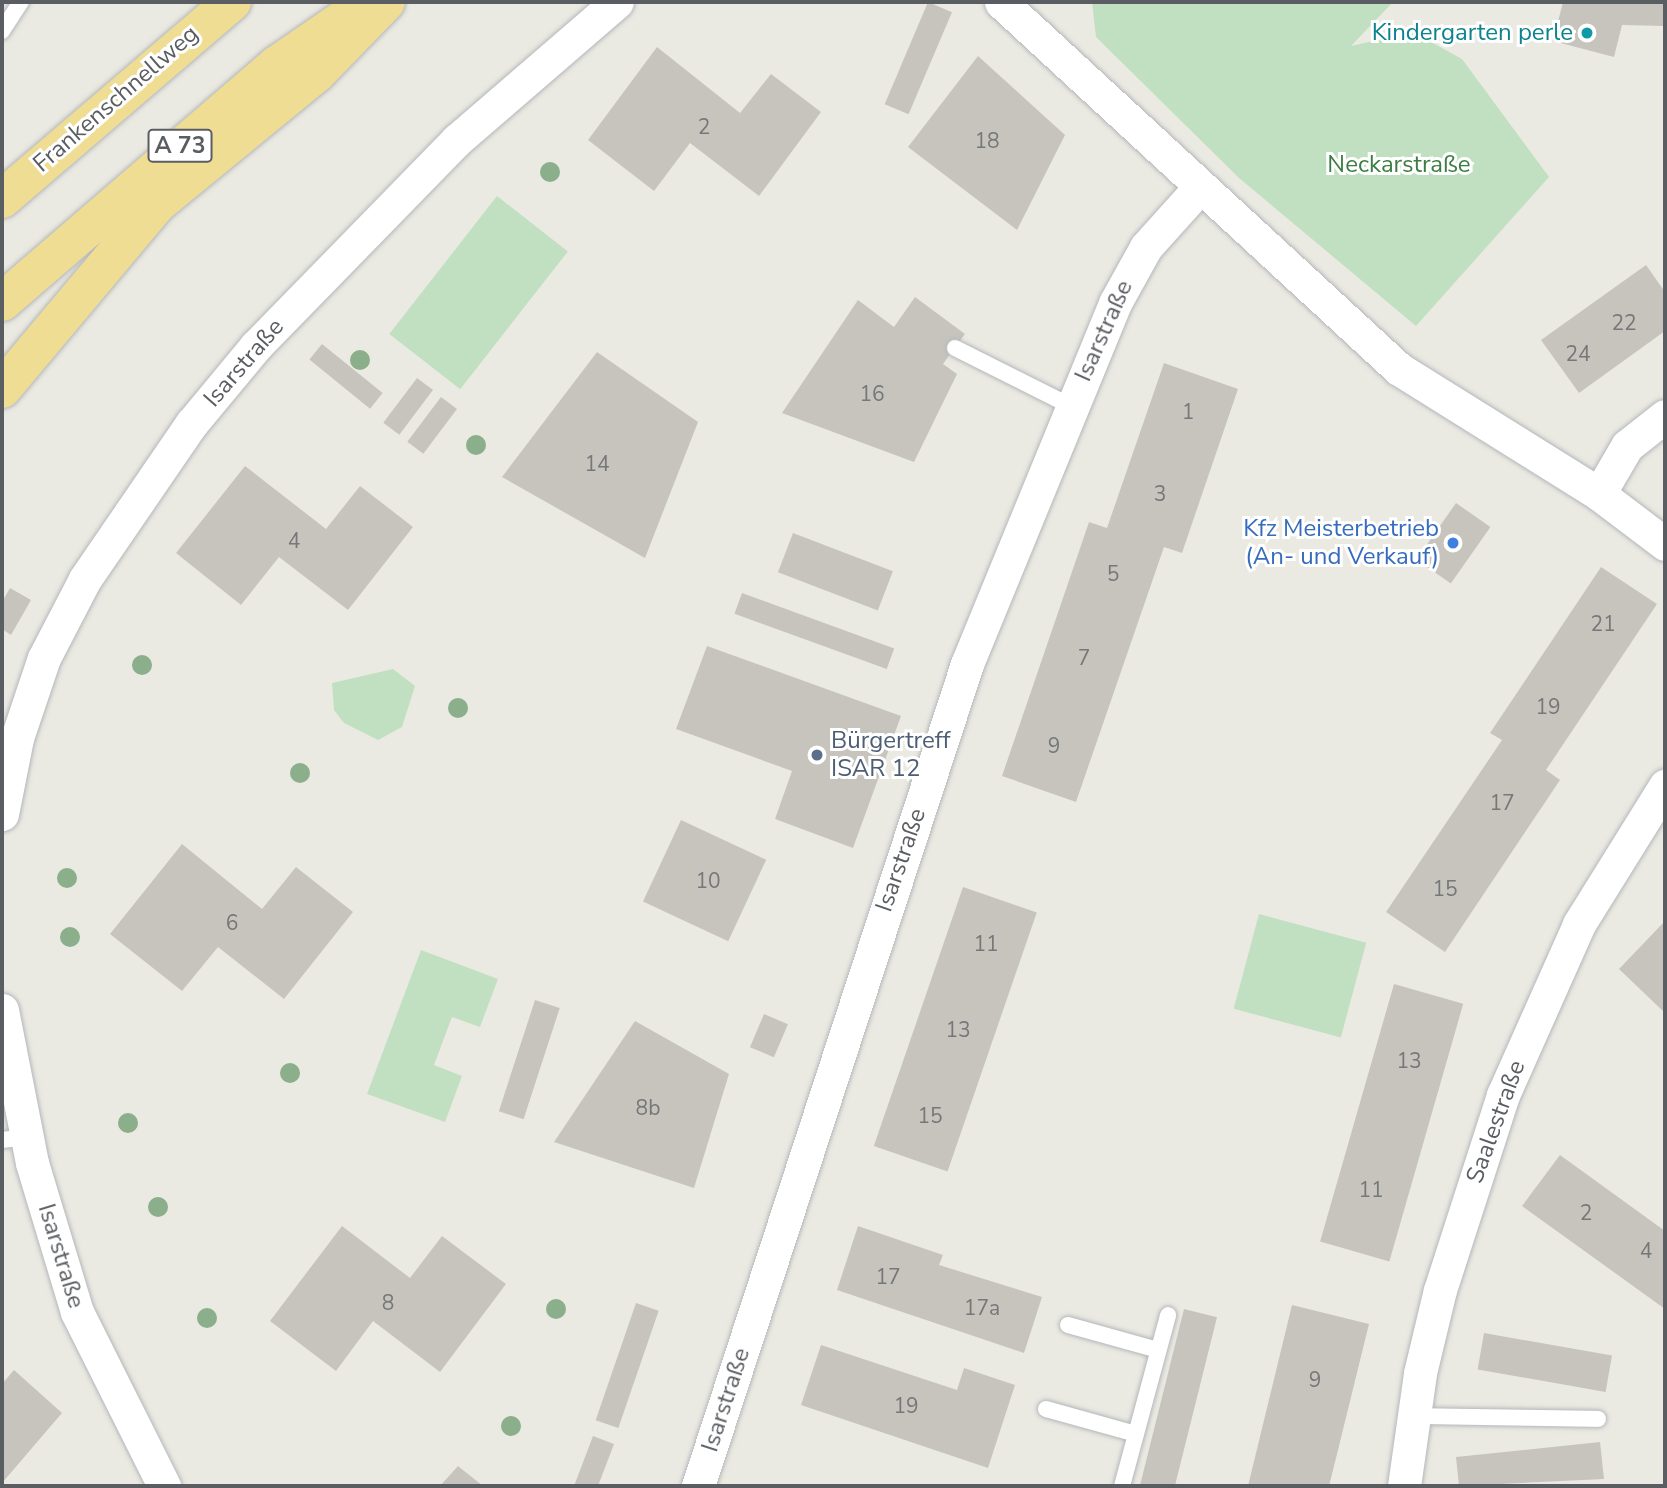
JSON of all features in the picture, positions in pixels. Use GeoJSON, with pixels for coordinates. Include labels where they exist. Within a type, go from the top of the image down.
{"type":"FeatureCollection","features":[{"type":"Feature","properties":{"kind":"highway","name":"Frankenschnellweg"},"geometry":{"type":"LineString","coordinates":[[2,199],[232,2]]}},
{"type":"Feature","properties":{"kind":"highway","name":"A 73"},"geometry":{"type":"LineString","coordinates":[[2,302],[277,65],[369,2]]}},
{"type":"Feature","properties":{"kind":"highway"},"geometry":{"type":"LineString","coordinates":[[2,388],[157,204],[316,74],[386,2]]}},
{"type":"Feature","properties":{"kind":"street","name":"Isarstraße"},"geometry":{"type":"LineString","coordinates":[[2,814],[44,658],[113,536],[192,423],[256,346],[457,140],[617,2]]}},
{"type":"Feature","properties":{"kind":"street"},"geometry":{"type":"LineString","coordinates":[[1001,2],[1399,369],[1598,494],[1665,544]]}},
{"type":"Feature","properties":{"kind":"street","name":"Isarstraße"},"geometry":{"type":"LineString","coordinates":[[698,1486],[967,664],[1071,406],[1130,272],[1200,187]]}},
{"type":"Feature","properties":{"kind":"street"},"geometry":{"type":"LineString","coordinates":[[1598,494],[1627,446],[1665,416]]}},
{"type":"Feature","properties":{"kind":"street","name":"Saalestraße"},"geometry":{"type":"LineString","coordinates":[[1404,1486],[1414,1416],[1440,1290],[1503,1095],[1579,924],[1665,786]]}},
{"type":"Feature","properties":{"kind":"street","name":"Isarstraße"},"geometry":{"type":"LineString","coordinates":[[2,1010],[14,1139],[77,1312],[164,1486]]}},
{"type":"Feature","properties":{"kind":"lane"},"geometry":{"type":"LineString","coordinates":[[2,31],[21,2]]}},
{"type":"Feature","properties":{"kind":"lane"},"geometry":{"type":"LineString","coordinates":[[955,348],[1071,406]]}},
{"type":"Feature","properties":{"kind":"lane"},"geometry":{"type":"LineString","coordinates":[[1122,1486],[1168,1315]]}},
{"type":"Feature","properties":{"kind":"lane"},"geometry":{"type":"LineString","coordinates":[[1068,1325],[1158,1350]]}},
{"type":"Feature","properties":{"kind":"lane"},"geometry":{"type":"LineString","coordinates":[[1046,1409],[1136,1434]]}},
{"type":"Feature","properties":{"kind":"lane"},"geometry":{"type":"LineString","coordinates":[[1414,1416],[1598,1419]]}},
{"type":"Feature","properties":{"kind":"green space","name":"Neckarstraße"},"geometry":{"type":"Polygon","coordinates":[[[1092,2],[1393,2],[1351,46],[1413,32],[1462,59],[1549,177],[1416,326],[1239,178],[1096,37],[1092,2]]]}},
{"type":"Feature","properties":{"kind":"green space"},"geometry":{"type":"Polygon","coordinates":[[[497,196],[568,251],[460,389],[389,334],[497,196]]]}},
{"type":"Feature","properties":{"kind":"green space"},"geometry":{"type":"Polygon","coordinates":[[[393,669],[415,686],[402,727],[378,740],[344,723],[334,710],[332,683],[393,669]]]}},
{"type":"Feature","properties":{"kind":"green space"},"geometry":{"type":"Polygon","coordinates":[[[1259,914],[1366,943],[1341,1037],[1234,1009],[1259,914]]]}},
{"type":"Feature","properties":{"kind":"green space"},"geometry":{"type":"Polygon","coordinates":[[[421,950],[498,979],[480,1027],[452,1017],[434,1065],[462,1076],[445,1122],[367,1094],[421,950]]]}},
{"type":"Feature","properties":{"kind":"building"},"geometry":{"type":"Polygon","coordinates":[[[928,2],[952,12],[909,114],[885,104],[928,2]]]}},
{"type":"Feature","properties":{"kind":"building","name":"Kindergarten perle"},"geometry":{"type":"Polygon","coordinates":[[[1563,2],[1665,2],[1665,26],[1622,25],[1614,57],[1553,41],[1563,2]]]}},
{"type":"Feature","properties":{"kind":"building"},"geometry":{"type":"Polygon","coordinates":[[[657,47],[740,113],[771,74],[821,112],[759,196],[690,143],[654,191],[588,140],[657,47]]]}},
{"type":"Feature","properties":{"kind":"building"},"geometry":{"type":"Polygon","coordinates":[[[978,56],[1065,135],[1017,230],[908,147],[978,56]]]}},
{"type":"Feature","properties":{"kind":"building"},"geometry":{"type":"Polygon","coordinates":[[[1646,265],[1665,292],[1665,331],[1579,393],[1541,340],[1646,265]]]}},
{"type":"Feature","properties":{"kind":"building"},"geometry":{"type":"Polygon","coordinates":[[[915,297],[965,334],[943,364],[957,374],[914,462],[782,413],[858,300],[894,327],[915,297]]]}},
{"type":"Feature","properties":{"kind":"building"},"geometry":{"type":"Polygon","coordinates":[[[322,344],[383,393],[370,409],[309,360],[322,344]]]}},
{"type":"Feature","properties":{"kind":"building"},"geometry":{"type":"Polygon","coordinates":[[[597,352],[698,422],[645,558],[502,477],[597,352]]]}},
{"type":"Feature","properties":{"kind":"building"},"geometry":{"type":"Polygon","coordinates":[[[1164,363],[1238,389],[1182,553],[1164,547],[1076,802],[1002,776],[1089,522],[1107,528],[1164,363]]]}},
{"type":"Feature","properties":{"kind":"building"},"geometry":{"type":"Polygon","coordinates":[[[417,378],[433,390],[399,435],[383,423],[417,378]]]}},
{"type":"Feature","properties":{"kind":"building"},"geometry":{"type":"Polygon","coordinates":[[[441,397],[457,409],[423,454],[407,442],[441,397]]]}},
{"type":"Feature","properties":{"kind":"building"},"geometry":{"type":"Polygon","coordinates":[[[245,466],[326,529],[360,486],[413,527],[348,610],[279,557],[241,605],[176,553],[245,466]]]}},
{"type":"Feature","properties":{"kind":"building","name":"Kfz Meisterbetrieb (An- und Verkauf)"},"geometry":{"type":"Polygon","coordinates":[[[1456,503],[1490,527],[1451,584],[1416,560],[1456,503]]]}},
{"type":"Feature","properties":{"kind":"building"},"geometry":{"type":"Polygon","coordinates":[[[793,533],[893,571],[878,611],[778,572],[793,533]]]}},
{"type":"Feature","properties":{"kind":"building"},"geometry":{"type":"Polygon","coordinates":[[[1601,567],[1657,604],[1546,770],[1560,780],[1445,952],[1386,912],[1502,740],[1490,733],[1601,567]]]}},
{"type":"Feature","properties":{"kind":"building"},"geometry":{"type":"Polygon","coordinates":[[[10,588],[31,600],[11,635],[2,629],[2,602],[10,588]]]}},
{"type":"Feature","properties":{"kind":"building"},"geometry":{"type":"Polygon","coordinates":[[[742,593],[894,648],[887,669],[734,614],[742,593]]]}},
{"type":"Feature","properties":{"kind":"building","name":"Bürgertreff ISAR 12"},"geometry":{"type":"Polygon","coordinates":[[[707,646],[901,716],[853,848],[775,819],[792,771],[676,729],[707,646]]]}},
{"type":"Feature","properties":{"kind":"building"},"geometry":{"type":"Polygon","coordinates":[[[681,820],[766,860],[728,941],[643,902],[681,820]]]}},
{"type":"Feature","properties":{"kind":"building"},"geometry":{"type":"Polygon","coordinates":[[[182,844],[262,909],[296,867],[353,912],[284,999],[218,947],[182,991],[110,934],[182,844]]]}},
{"type":"Feature","properties":{"kind":"building"},"geometry":{"type":"Polygon","coordinates":[[[963,887],[1037,912],[948,1171],[874,1146],[963,887]]]}},
{"type":"Feature","properties":{"kind":"building"},"geometry":{"type":"Polygon","coordinates":[[[1665,921],[1665,1013],[1619,969],[1665,921]]]}},
{"type":"Feature","properties":{"kind":"building"},"geometry":{"type":"Polygon","coordinates":[[[1394,984],[1463,1004],[1389,1261],[1320,1242],[1394,984]]]}},
{"type":"Feature","properties":{"kind":"building"},"geometry":{"type":"Polygon","coordinates":[[[535,1000],[560,1008],[524,1119],[499,1111],[535,1000]]]}},
{"type":"Feature","properties":{"kind":"building"},"geometry":{"type":"Polygon","coordinates":[[[764,1014],[788,1024],[774,1057],[750,1047],[764,1014]]]}},
{"type":"Feature","properties":{"kind":"building"},"geometry":{"type":"Polygon","coordinates":[[[635,1021],[729,1074],[694,1188],[554,1142],[635,1021]]]}},
{"type":"Feature","properties":{"kind":"building"},"geometry":{"type":"Polygon","coordinates":[[[1560,1155],[1665,1231],[1665,1309],[1522,1206],[1560,1155]]]}},
{"type":"Feature","properties":{"kind":"building"},"geometry":{"type":"Polygon","coordinates":[[[342,1226],[410,1278],[442,1236],[506,1284],[440,1372],[373,1321],[336,1371],[270,1321],[342,1226]]]}},
{"type":"Feature","properties":{"kind":"building"},"geometry":{"type":"Polygon","coordinates":[[[858,1226],[943,1255],[939,1265],[1042,1297],[1024,1353],[837,1290],[858,1226]]]}},
{"type":"Feature","properties":{"kind":"building"},"geometry":{"type":"Polygon","coordinates":[[[636,1303],[659,1311],[618,1428],[596,1420],[636,1303]]]}},
{"type":"Feature","properties":{"kind":"building"},"geometry":{"type":"Polygon","coordinates":[[[1292,1305],[1369,1324],[1329,1486],[1248,1486],[1292,1305]]]}},
{"type":"Feature","properties":{"kind":"building"},"geometry":{"type":"Polygon","coordinates":[[[1184,1309],[1217,1317],[1175,1486],[1140,1486],[1184,1309]]]}},
{"type":"Feature","properties":{"kind":"building"},"geometry":{"type":"Polygon","coordinates":[[[1484,1333],[1612,1356],[1606,1392],[1478,1369],[1484,1333]]]}},
{"type":"Feature","properties":{"kind":"building"},"geometry":{"type":"Polygon","coordinates":[[[821,1345],[957,1390],[964,1368],[1015,1385],[988,1468],[801,1405],[821,1345]]]}},
{"type":"Feature","properties":{"kind":"building"},"geometry":{"type":"Polygon","coordinates":[[[14,1370],[62,1413],[2,1483],[2,1384],[14,1370]]]}},
{"type":"Feature","properties":{"kind":"building"},"geometry":{"type":"Polygon","coordinates":[[[593,1436],[614,1444],[598,1486],[574,1486],[593,1436]]]}},
{"type":"Feature","properties":{"kind":"building"},"geometry":{"type":"Polygon","coordinates":[[[1600,1442],[1604,1479],[1459,1486],[1456,1457],[1600,1442]]]}},
{"type":"Feature","properties":{"kind":"building"},"geometry":{"type":"Polygon","coordinates":[[[458,1466],[483,1486],[440,1486],[458,1466]]]}},
{"type":"Feature","properties":{"kind":"place","name":"Kindergarten perle"},"geometry":{"type":"Point","coordinates":[1587,33]}},
{"type":"Feature","properties":{"kind":"place","name":"Kfz Meisterbetrieb (An- und Verkauf)"},"geometry":{"type":"Point","coordinates":[1453,543]}},
{"type":"Feature","properties":{"kind":"place","name":"Bürgertreff ISAR 12"},"geometry":{"type":"Point","coordinates":[817,755]}}]}
